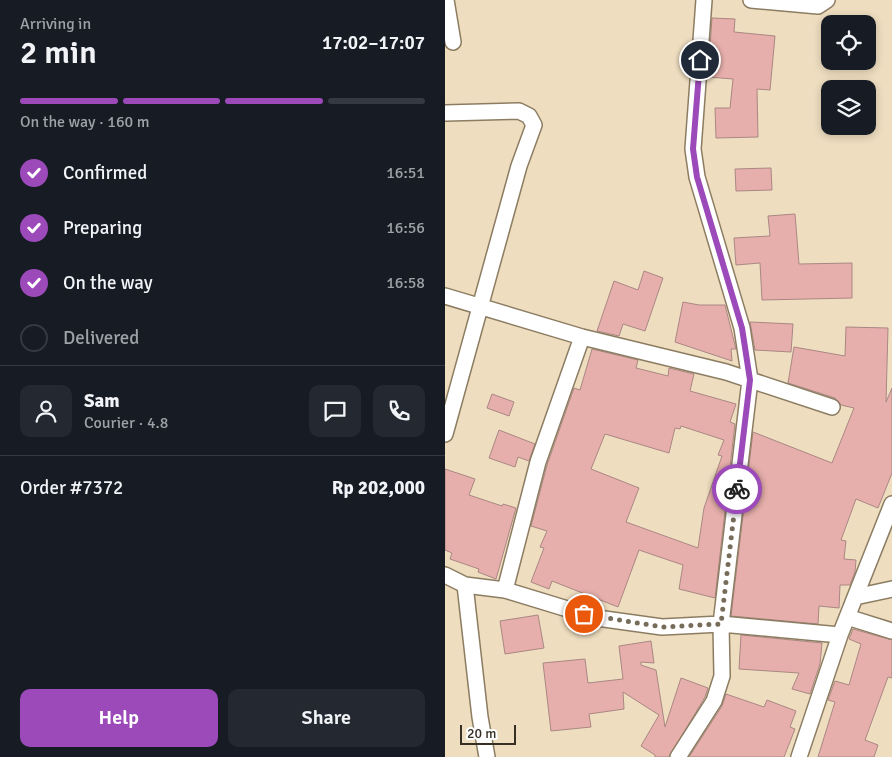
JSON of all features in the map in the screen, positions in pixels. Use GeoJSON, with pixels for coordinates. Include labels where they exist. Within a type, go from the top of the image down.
{"type":"FeatureCollection","features":[{"type":"Feature","properties":{"kind":"street"},"geometry":{"type":"LineString","coordinates":[[445,0],[453,42]]}},
{"type":"Feature","properties":{"kind":"street"},"geometry":{"type":"LineString","coordinates":[[678,757],[714,701],[722,676],[721,624],[750,380],[742,328],[697,177],[693,149],[704,0]]}},
{"type":"Feature","properties":{"kind":"street"},"geometry":{"type":"LineString","coordinates":[[751,0],[818,6],[827,0]]}},
{"type":"Feature","properties":{"kind":"street"},"geometry":{"type":"LineString","coordinates":[[445,113],[519,112],[529,116],[534,125],[519,166],[445,434]]}},
{"type":"Feature","properties":{"kind":"street"},"geometry":{"type":"LineString","coordinates":[[445,296],[582,337],[750,380],[832,407]]}},
{"type":"Feature","properties":{"kind":"street"},"geometry":{"type":"LineString","coordinates":[[505,590],[538,462],[582,337]]}},
{"type":"Feature","properties":{"kind":"street"},"geometry":{"type":"LineString","coordinates":[[799,757],[840,636],[892,504]]}},
{"type":"Feature","properties":{"kind":"street"},"geometry":{"type":"LineString","coordinates":[[445,576],[465,585],[505,590],[597,618],[662,627],[721,624],[840,636]]}},
{"type":"Feature","properties":{"kind":"street"},"geometry":{"type":"LineString","coordinates":[[465,585],[480,717],[487,757]]}},
{"type":"Feature","properties":{"kind":"street"},"geometry":{"type":"LineString","coordinates":[[855,597],[874,591],[892,589]]}},
{"type":"Feature","properties":{"kind":"street"},"geometry":{"type":"LineString","coordinates":[[847,617],[892,631]]}},
{"type":"Feature","properties":{"kind":"building"},"geometry":{"type":"Polygon","coordinates":[[[712,18],[735,19],[734,32],[775,36],[770,90],[757,89],[758,137],[716,138],[715,108],[730,108],[733,79],[708,77],[712,18]]]}},
{"type":"Feature","properties":{"kind":"building"},"geometry":{"type":"Polygon","coordinates":[[[771,168],[772,190],[736,191],[735,169],[771,168]]]}},
{"type":"Feature","properties":{"kind":"building"},"geometry":{"type":"Polygon","coordinates":[[[795,214],[799,264],[852,263],[852,298],[762,300],[760,263],[736,265],[734,238],[770,236],[768,216],[795,214]]]}},
{"type":"Feature","properties":{"kind":"building"},"geometry":{"type":"Polygon","coordinates":[[[644,271],[663,278],[645,331],[623,324],[619,336],[597,331],[614,281],[638,290],[644,271]]]}},
{"type":"Feature","properties":{"kind":"building"},"geometry":{"type":"Polygon","coordinates":[[[683,302],[699,305],[725,305],[736,349],[731,349],[732,361],[675,342],[683,302]]]}},
{"type":"Feature","properties":{"kind":"building"},"geometry":{"type":"Polygon","coordinates":[[[750,322],[793,324],[791,352],[755,350],[750,322]]]}},
{"type":"Feature","properties":{"kind":"building"},"geometry":{"type":"Polygon","coordinates":[[[846,327],[888,328],[886,402],[892,388],[892,473],[878,508],[856,499],[841,540],[846,541],[844,559],[856,560],[855,572],[850,585],[840,585],[839,608],[819,606],[818,624],[731,616],[753,432],[832,463],[854,408],[841,405],[835,398],[788,383],[794,347],[845,356],[846,327]]]}},
{"type":"Feature","properties":{"kind":"building"},"geometry":{"type":"Polygon","coordinates":[[[592,349],[638,360],[636,368],[668,376],[669,368],[694,374],[690,391],[736,404],[730,422],[735,424],[715,598],[679,589],[683,565],[639,550],[618,607],[552,581],[549,589],[531,582],[544,548],[540,547],[547,531],[531,526],[547,465],[574,388],[580,390],[592,349]],[[681,426],[680,429],[675,428],[669,453],[605,434],[591,469],[639,488],[626,522],[698,548],[704,508],[722,456],[718,455],[724,440],[681,426]]]}},
{"type":"Feature","properties":{"kind":"building"},"geometry":{"type":"Polygon","coordinates":[[[492,394],[514,402],[509,416],[487,408],[492,394]]]}},
{"type":"Feature","properties":{"kind":"building"},"geometry":{"type":"Polygon","coordinates":[[[499,430],[535,444],[529,461],[518,457],[515,467],[489,458],[499,430]]]}},
{"type":"Feature","properties":{"kind":"building"},"geometry":{"type":"Polygon","coordinates":[[[445,469],[475,479],[469,495],[502,506],[503,504],[516,508],[496,579],[478,572],[479,569],[450,559],[452,553],[445,550],[445,469]]]}},
{"type":"Feature","properties":{"kind":"building"},"geometry":{"type":"Polygon","coordinates":[[[538,615],[544,648],[505,654],[500,621],[538,615]]]}},
{"type":"Feature","properties":{"kind":"building"},"geometry":{"type":"Polygon","coordinates":[[[853,629],[892,640],[892,678],[888,677],[865,740],[878,745],[874,757],[818,757],[835,702],[828,700],[835,681],[849,685],[861,644],[849,639],[853,629]]]}},
{"type":"Feature","properties":{"kind":"building"},"geometry":{"type":"Polygon","coordinates":[[[741,635],[822,643],[820,664],[810,694],[792,689],[799,673],[739,669],[741,635]]]}},
{"type":"Feature","properties":{"kind":"building"},"geometry":{"type":"Polygon","coordinates":[[[651,641],[654,663],[641,662],[641,665],[656,670],[665,727],[681,678],[708,688],[705,697],[669,757],[655,757],[655,755],[641,746],[659,715],[623,692],[624,709],[589,714],[591,727],[551,731],[543,663],[585,659],[588,683],[623,679],[619,646],[651,641]]]}},
{"type":"Feature","properties":{"kind":"building"},"geometry":{"type":"Polygon","coordinates":[[[726,694],[764,707],[767,700],[796,711],[790,727],[795,729],[784,757],[689,757],[722,706],[726,694]]]}},
{"type":"Feature","properties":{"kind":"way so far"},"geometry":{"type":"LineString","coordinates":[[584,614],[597,618],[662,627],[721,624],[737,489]]}},
{"type":"Feature","properties":{"kind":"route"},"geometry":{"type":"LineString","coordinates":[[700,60],[697,119],[693,149],[697,177],[709,212],[742,328],[750,380],[737,489]]}}]}
